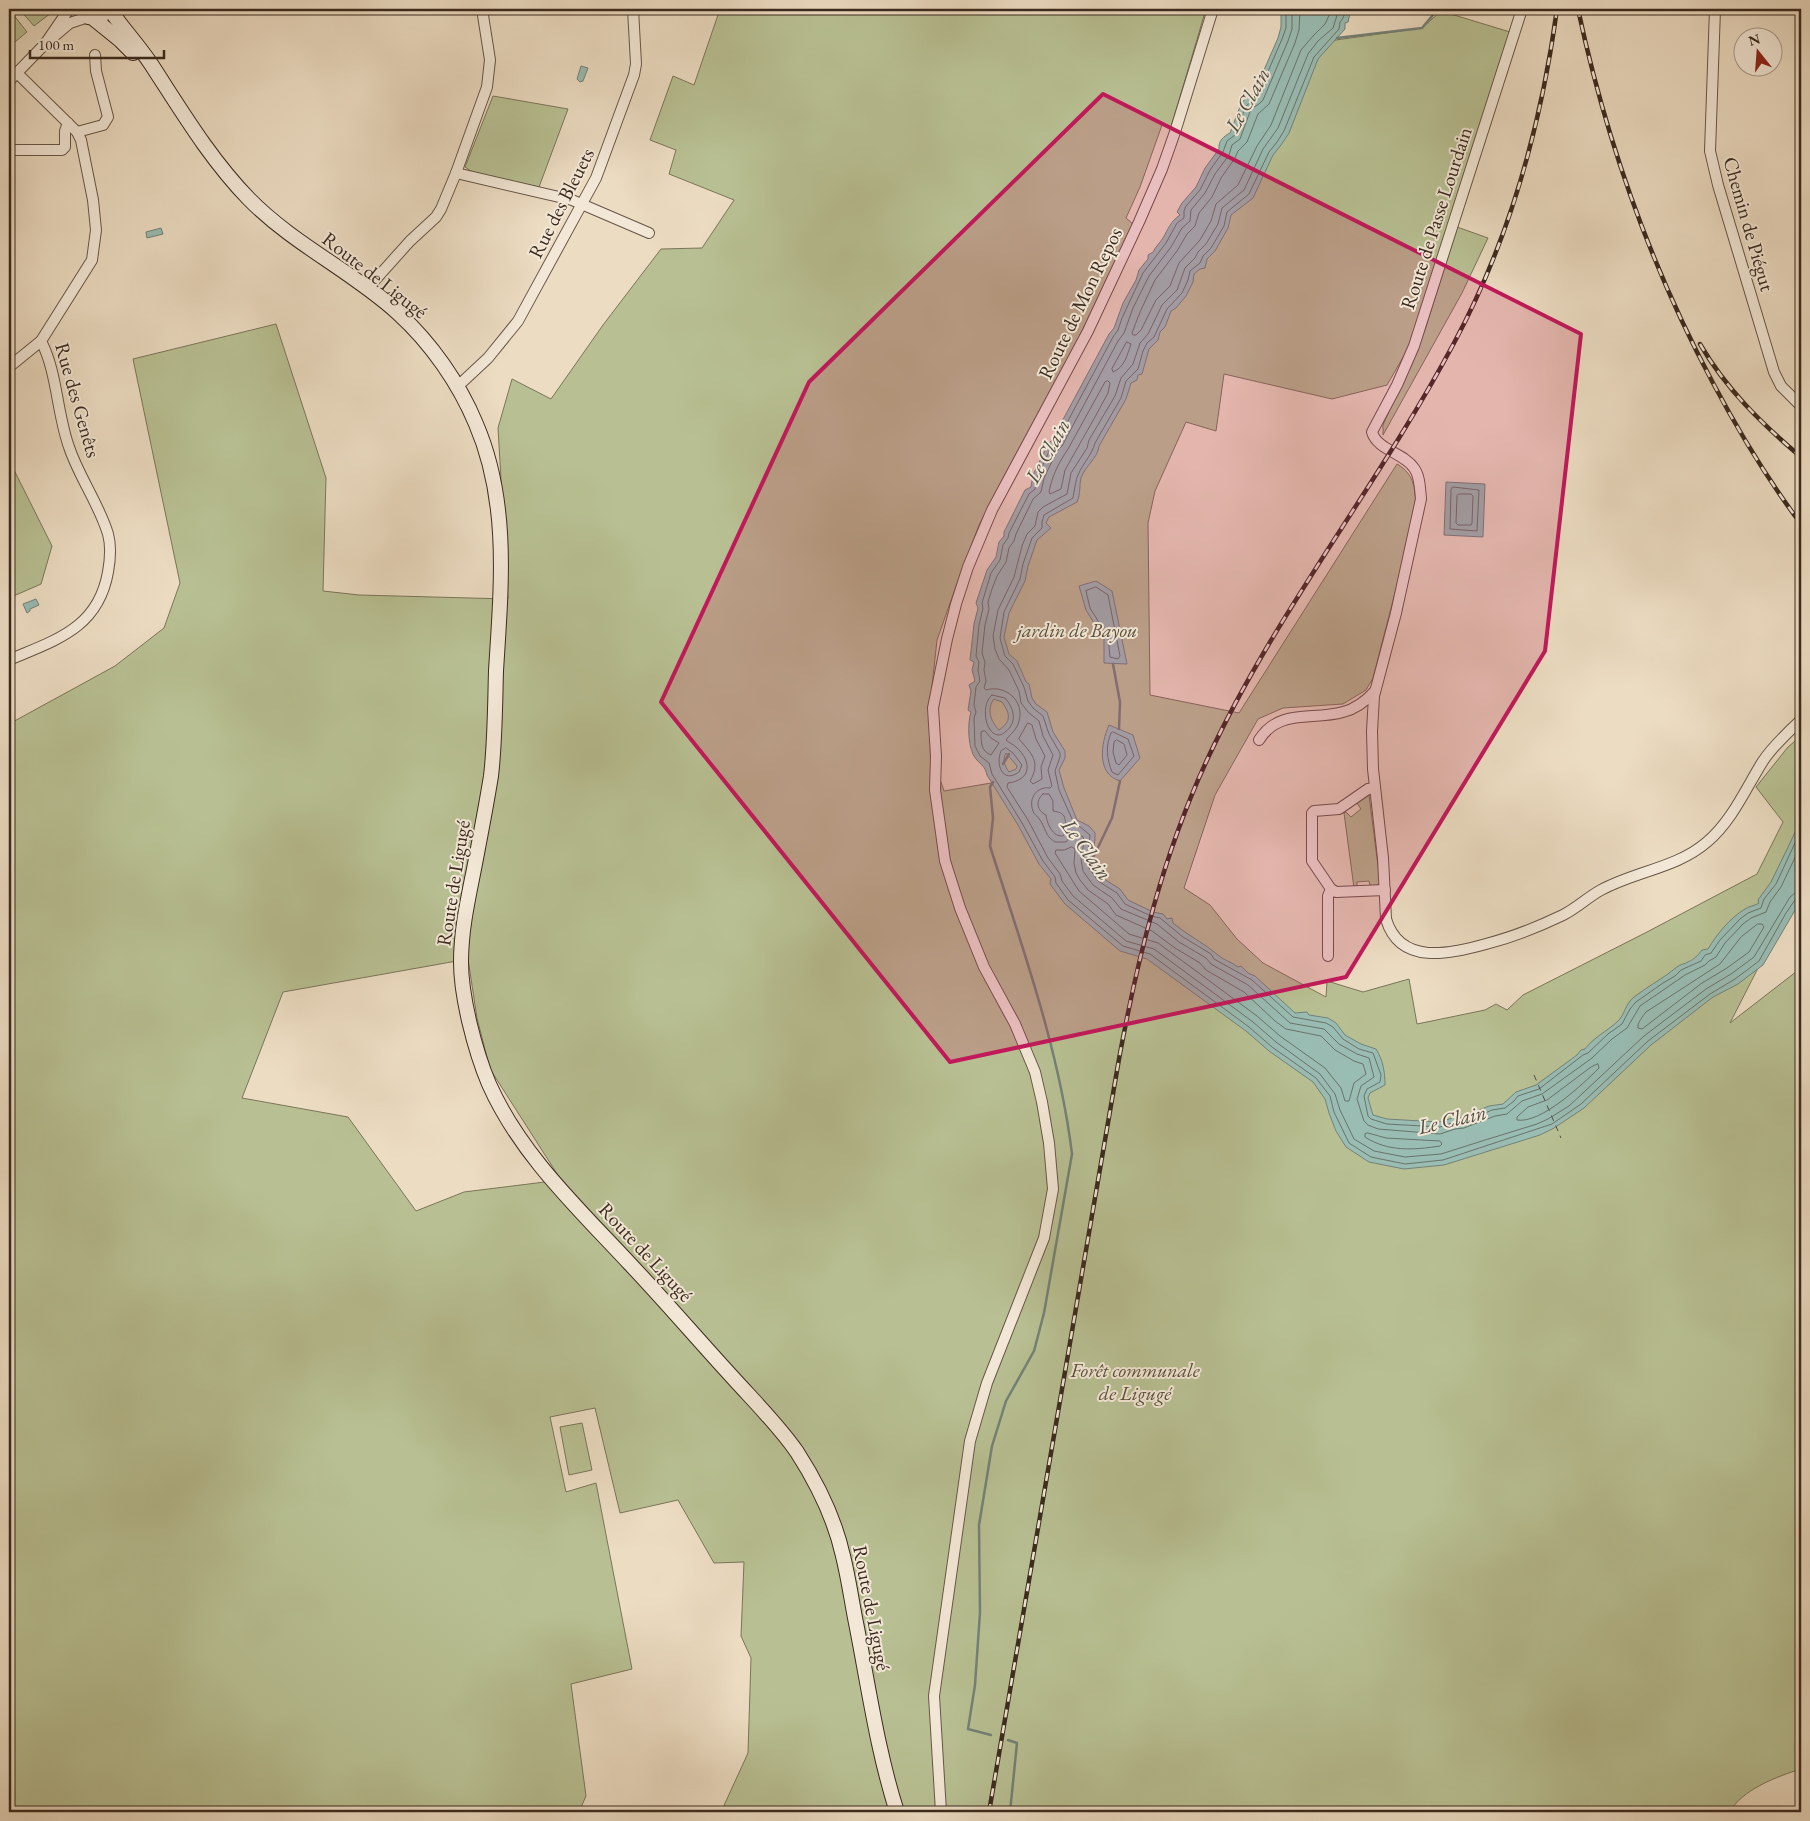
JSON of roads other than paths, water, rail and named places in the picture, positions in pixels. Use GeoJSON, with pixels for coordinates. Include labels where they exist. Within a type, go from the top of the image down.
{"type":"FeatureCollection","features":[{"type":"Feature","properties":{"kind":"street"},"geometry":{"type":"LineString","coordinates":[[45,44],[69,9]]}},
{"type":"Feature","properties":{"kind":"street","name":"Route de Ligugé"},"geometry":{"type":"LineString","coordinates":[[88,15],[106,16],[111,9],[225,173],[251,202],[288,233],[397,312],[420,335],[458,386],[475,421],[489,461],[497,499],[502,544],[491,771],[462,938],[462,974],[472,1032],[487,1080],[509,1124],[551,1180],[663,1299],[795,1448],[815,1484],[832,1521],[843,1553],[878,1739],[890,1792],[897,1812]]}},
{"type":"Feature","properties":{"kind":"street"},"geometry":{"type":"LineString","coordinates":[[367,290],[410,241],[436,217],[441,209],[487,88],[490,60],[482,9]]}},
{"type":"Feature","properties":{"kind":"street","name":"Rue des Bleuets"},"geometry":{"type":"LineString","coordinates":[[458,386],[488,358],[518,322],[596,178],[634,75],[636,64],[633,9]]}},
{"type":"Feature","properties":{"kind":"street","name":"Route de Mon Repos"},"geometry":{"type":"LineString","coordinates":[[941,1812],[934,1696],[970,1441],[997,1356],[1044,1238],[1052,1189],[1049,1143],[1035,1072],[971,938],[945,862],[935,790],[936,756],[933,708],[947,639],[968,567],[992,510],[1088,331],[1139,222],[1162,169],[1175,132],[1213,9]]}},
{"type":"Feature","properties":{"kind":"street","name":"Route de Passe Lourdain"},"geometry":{"type":"LineString","coordinates":[[1375,691],[1396,613],[1421,499],[1415,468],[1375,439],[1372,432],[1414,346],[1522,9]]}},
{"type":"Feature","properties":{"kind":"street","name":"Chemin de Piégut"},"geometry":{"type":"LineString","coordinates":[[1715,9],[1710,151],[1718,185],[1774,372],[1781,386],[1801,406]]}},
{"type":"Feature","properties":{"kind":"street"},"geometry":{"type":"LineString","coordinates":[[9,81],[45,44],[70,23],[88,15]]}},
{"type":"Feature","properties":{"kind":"street","name":"Route de Ligugé"},"geometry":{"type":"LineString","coordinates":[[88,15],[120,40],[160,80]]}},
{"type":"Feature","properties":{"kind":"street"},"geometry":{"type":"LineString","coordinates":[[77,132],[103,125],[108,117],[96,71],[95,55]]}},
{"type":"Feature","properties":{"kind":"street","name":"Rue des Genêts"},"geometry":{"type":"LineString","coordinates":[[9,660],[60,638],[91,614],[106,586],[109,564],[108,536],[69,448],[49,363],[41,341],[92,260],[96,230],[93,200],[83,148],[77,132],[17,73]]}},
{"type":"Feature","properties":{"kind":"street"},"geometry":{"type":"LineString","coordinates":[[9,150],[62,150],[65,147],[65,131],[68,123]]}},
{"type":"Feature","properties":{"kind":"street"},"geometry":{"type":"LineString","coordinates":[[456,172],[564,198],[649,233]]}},
{"type":"Feature","properties":{"kind":"street"},"geometry":{"type":"LineString","coordinates":[[9,366],[41,341]]}},
{"type":"Feature","properties":{"kind":"street"},"geometry":{"type":"LineString","coordinates":[[1259,740],[1266,729],[1280,720],[1344,712],[1367,699],[1375,691]]}},
{"type":"Feature","properties":{"kind":"street"},"geometry":{"type":"LineString","coordinates":[[1375,691],[1372,731],[1386,919],[1389,928],[1397,940],[1407,947],[1435,954],[1457,952],[1526,932],[1566,914],[1602,890],[1689,856],[1701,847],[1727,821],[1764,759],[1801,720]]}},
{"type":"Feature","properties":{"kind":"street"},"geometry":{"type":"LineString","coordinates":[[1375,788],[1368,789],[1339,809],[1314,810],[1312,814],[1312,861],[1330,889],[1336,892],[1385,890]]}},
{"type":"Feature","properties":{"kind":"street"},"geometry":{"type":"LineString","coordinates":[[1328,956],[1328,896],[1330,889]]}},
{"type":"Feature","properties":{"kind":"water","name":"Le Clain"},"geometry":{"type":"Polygon","coordinates":[[[1278,9],[1351,9],[1348,22],[1345,23],[1345,29],[1318,59],[1289,133],[1273,155],[1253,198],[1231,215],[1228,228],[1215,251],[1207,259],[1205,268],[1200,269],[1194,274],[1193,282],[1186,296],[1171,311],[1158,340],[1149,349],[1142,374],[1138,375],[1137,380],[1131,383],[1126,399],[1081,478],[1077,502],[1049,517],[1046,523],[1051,528],[1037,540],[1025,581],[1009,613],[1004,637],[1009,654],[1017,661],[1026,682],[1029,684],[1032,698],[1036,704],[1047,712],[1053,732],[1065,751],[1065,758],[1059,770],[1064,788],[1077,820],[1089,826],[1095,833],[1093,860],[1101,877],[1120,889],[1128,900],[1153,912],[1163,914],[1167,919],[1172,918],[1173,923],[1220,957],[1238,967],[1241,966],[1248,973],[1255,976],[1295,1013],[1307,1012],[1309,1015],[1328,1018],[1336,1023],[1345,1035],[1361,1044],[1376,1049],[1383,1066],[1385,1085],[1370,1093],[1368,1098],[1373,1115],[1387,1119],[1439,1122],[1456,1117],[1460,1118],[1489,1106],[1503,1104],[1516,1092],[1536,1085],[1581,1050],[1585,1049],[1617,1022],[1634,997],[1678,966],[1693,960],[1702,950],[1708,949],[1734,917],[1747,908],[1759,903],[1758,900],[1771,882],[1797,828],[1798,813],[1801,808],[1801,900],[1763,965],[1738,984],[1713,997],[1651,1045],[1584,1108],[1554,1128],[1540,1135],[1444,1165],[1404,1169],[1369,1162],[1346,1147],[1336,1131],[1325,1099],[1313,1082],[1147,959],[1120,951],[1065,904],[1050,884],[1051,879],[1039,864],[984,768],[973,755],[970,743],[971,712],[968,710],[971,691],[969,685],[975,681],[972,670],[974,662],[970,660],[974,624],[978,608],[976,603],[987,570],[996,557],[999,542],[1004,536],[1004,532],[1025,490],[1031,487],[1033,475],[1048,444],[1114,328],[1123,303],[1136,280],[1139,270],[1148,259],[1148,255],[1153,252],[1172,223],[1180,215],[1177,212],[1182,203],[1196,187],[1205,168],[1219,149],[1222,139],[1230,133],[1241,104],[1245,99],[1253,95],[1278,38],[1281,27],[1281,11],[1278,9]],[[994,699],[990,707],[990,715],[999,730],[1008,721],[1008,714],[1002,702],[994,699]],[[1006,753],[1004,763],[1009,772],[1016,769],[1017,766],[1006,753]]]}},
{"type":"Feature","properties":{"kind":"water"},"geometry":{"type":"Polygon","coordinates":[[[581,66],[588,68],[583,81],[580,82],[577,79],[581,66]]]}},
{"type":"Feature","properties":{"kind":"water"},"geometry":{"type":"Polygon","coordinates":[[[161,228],[163,234],[147,238],[146,232],[161,228]]]}},
{"type":"Feature","properties":{"kind":"water"},"geometry":{"type":"Polygon","coordinates":[[[1446,482],[1485,484],[1483,537],[1444,535],[1446,482]]]}},
{"type":"Feature","properties":{"kind":"water"},"geometry":{"type":"Polygon","coordinates":[[[1096,581],[1112,591],[1127,664],[1104,663],[1104,639],[1086,610],[1079,586],[1096,581]]]}},
{"type":"Feature","properties":{"kind":"water"},"geometry":{"type":"Polygon","coordinates":[[[36,599],[39,605],[30,609],[27,613],[23,604],[36,599]]]}},
{"type":"Feature","properties":{"kind":"water"},"geometry":{"type":"Polygon","coordinates":[[[1109,725],[1133,735],[1140,758],[1120,781],[1107,772],[1102,757],[1104,740],[1109,725]]]}},
{"type":"Feature","properties":{"kind":"waterway"},"geometry":{"type":"LineString","coordinates":[[1337,38],[1422,28],[1438,9]]}},
{"type":"Feature","properties":{"kind":"waterway"},"geometry":{"type":"LineString","coordinates":[[1113,664],[1120,702],[1119,729]]}},
{"type":"Feature","properties":{"kind":"waterway"},"geometry":{"type":"LineString","coordinates":[[1003,764],[1009,754]]}},
{"type":"Feature","properties":{"kind":"waterway","name":"Le Clain"},"geometry":{"type":"LineString","coordinates":[[1092,860],[1112,818],[1120,781]]}},
{"type":"Feature","properties":{"kind":"waterway"},"geometry":{"type":"LineString","coordinates":[[991,1735],[968,1729],[975,1685],[980,1612],[979,1525],[992,1446],[1006,1401],[1034,1351],[1044,1313],[1072,1154],[1066,1114],[1049,1037],[1027,960],[990,846],[993,818],[990,787],[993,782]]}},
{"type":"Feature","properties":{"kind":"waterway"},"geometry":{"type":"LineString","coordinates":[[1008,1740],[1017,1743],[1010,1812]]}},
{"type":"Feature","properties":{"kind":"railway"},"geometry":{"type":"LineString","coordinates":[[989,1812],[1119,1059],[1144,944],[1165,869],[1191,796],[1234,706],[1295,601],[1393,448],[1454,343],[1474,304],[1507,222],[1532,139],[1542,96],[1557,9]]}},
{"type":"Feature","properties":{"kind":"railway"},"geometry":{"type":"LineString","coordinates":[[1578,9],[1589,58],[1616,154],[1632,201],[1669,293],[1733,420],[1754,455],[1801,524]]}},
{"type":"Feature","properties":{"kind":"railway"},"geometry":{"type":"LineString","coordinates":[[1700,344],[1733,391],[1772,432],[1801,457]]}},
{"type":"Feature","properties":{"kind":"park label","name":"jardin de Bayou"},"geometry":{"type":"Point","coordinates":[1077,630]}},
{"type":"Feature","properties":{"kind":"park label","name":"Forêt communale de Ligugé"},"geometry":{"type":"Point","coordinates":[1135,1382]}}]}
